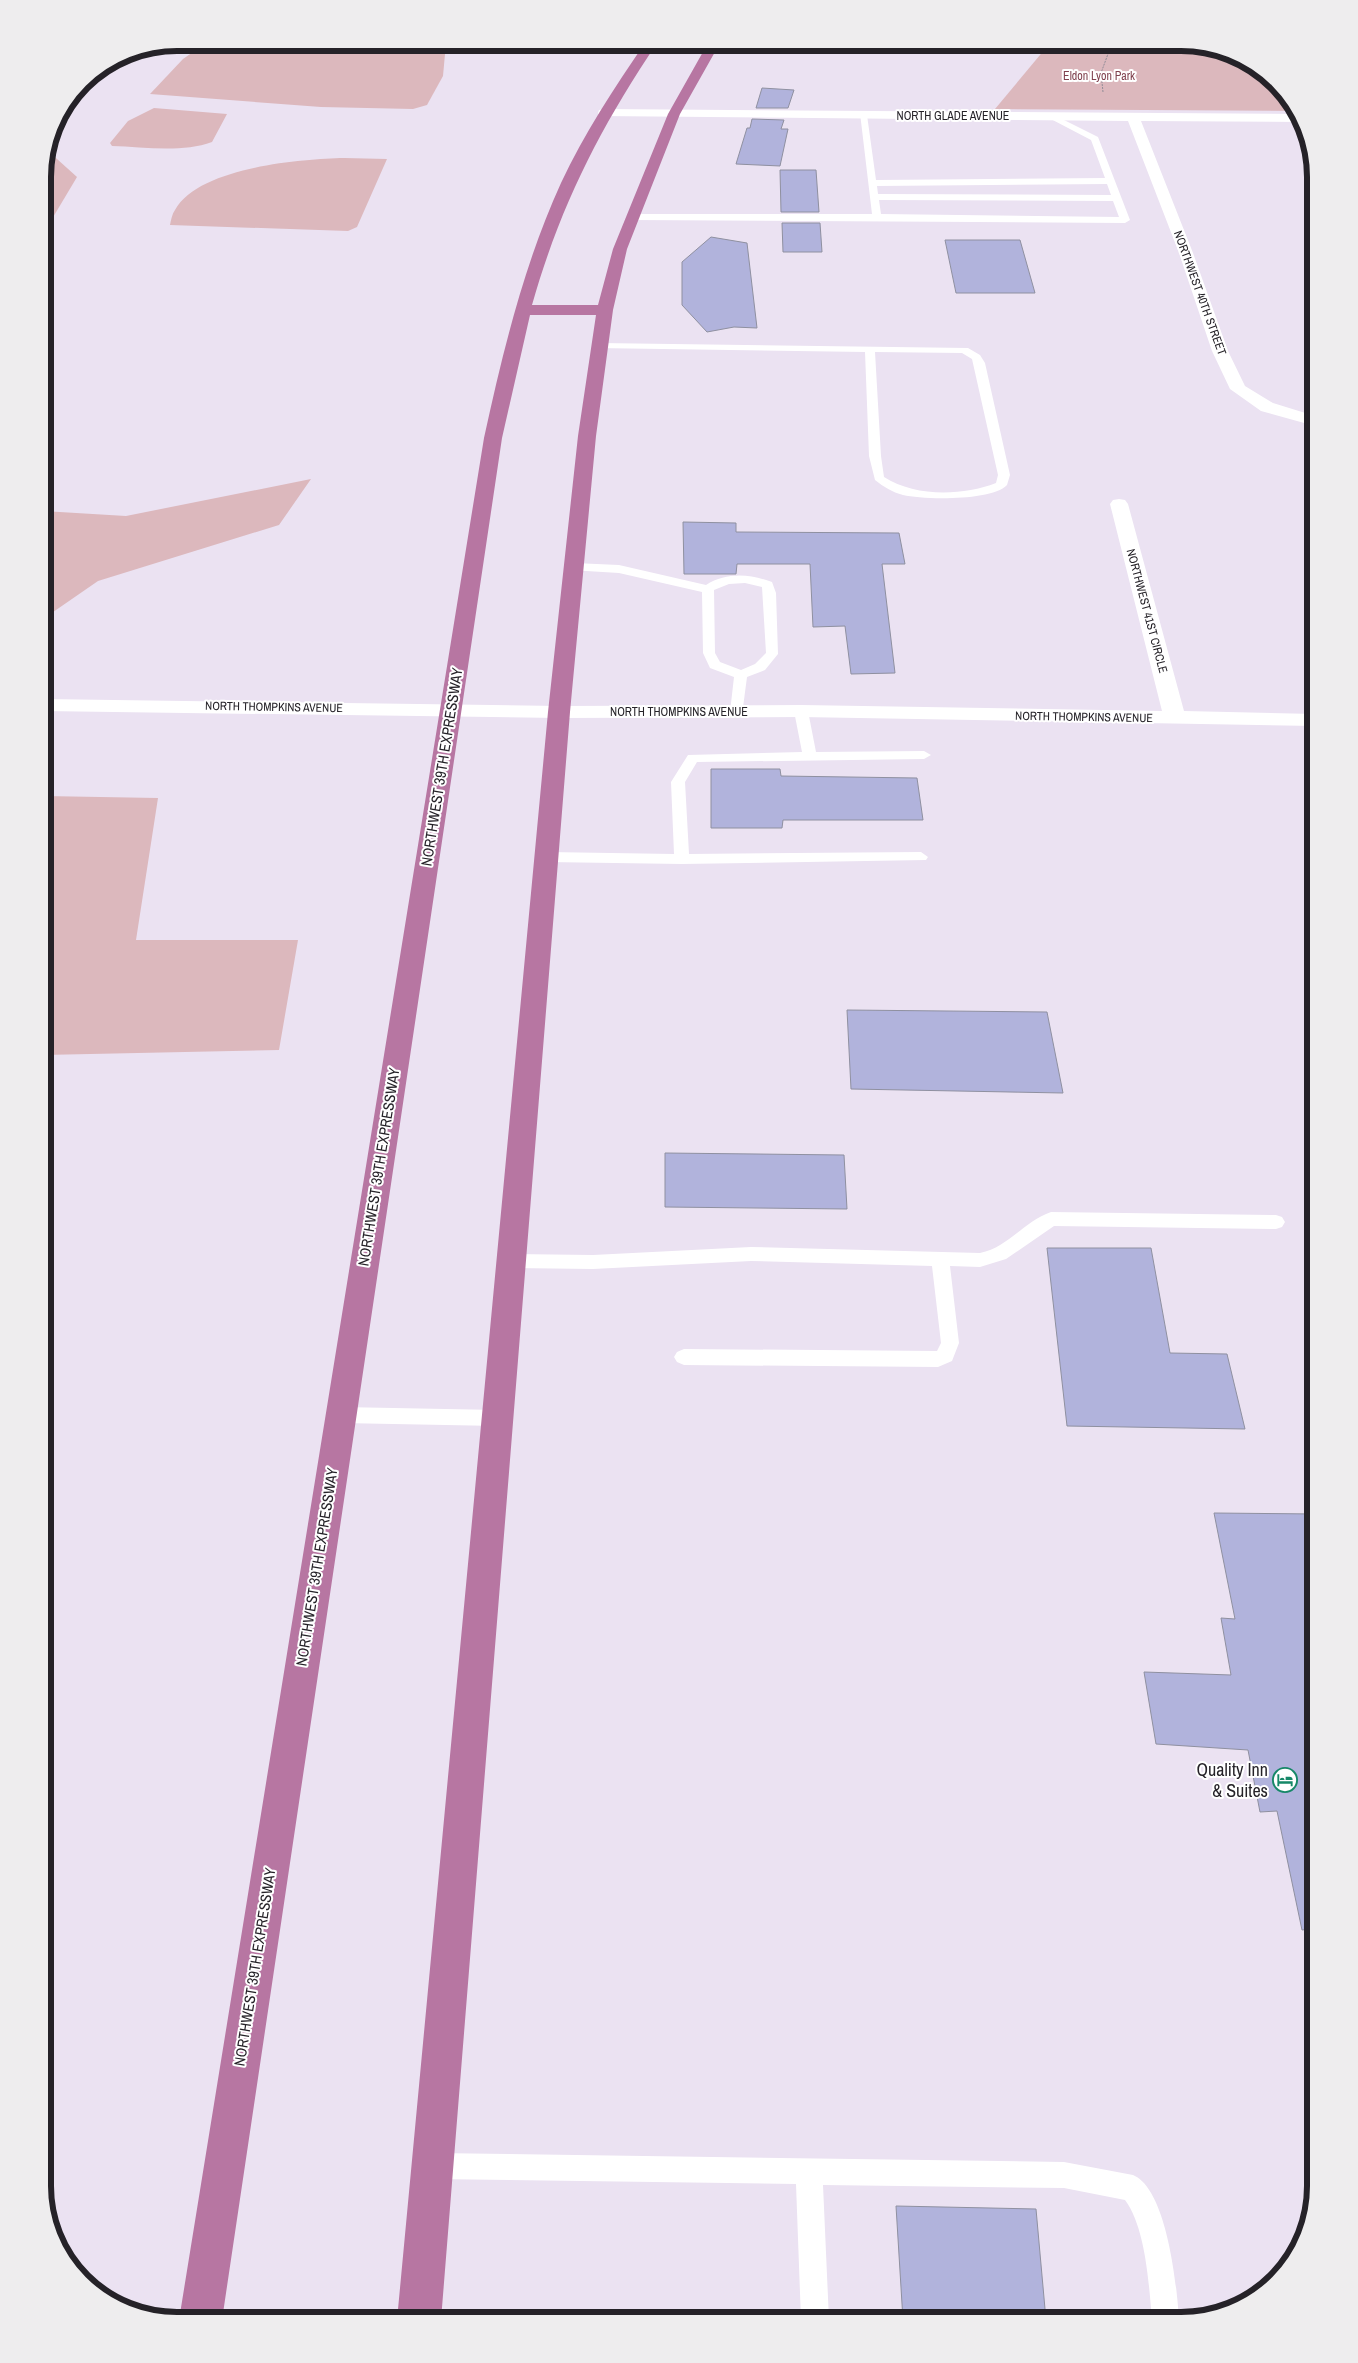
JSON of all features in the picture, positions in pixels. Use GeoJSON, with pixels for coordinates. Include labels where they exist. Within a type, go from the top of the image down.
{"type":"FeatureCollection","features":[{"type":"Feature","properties":{"kind":"highway","name":"NORTHWEST 39TH EXPRESSWAY"},"geometry":{"type":"LineString","coordinates":[[201,2311],[450,709],[471,593],[493,438],[507,370],[524,310],[563,197],[604,113],[645,52]]}},
{"type":"Feature","properties":{"kind":"highway"},"geometry":{"type":"LineString","coordinates":[[420,2311],[560,712],[599,346],[604,310],[620,249],[631,217],[674,114],[709,52]]}},
{"type":"Feature","properties":{"kind":"highway"},"geometry":{"type":"LineString","coordinates":[[524,310],[604,310]]}},
{"type":"Feature","properties":{"kind":"street","name":"NORTH GLADE AVENUE"},"geometry":{"type":"LineString","coordinates":[[604,113],[1292,118]]}},
{"type":"Feature","properties":{"kind":"street","name":"NORTHWEST 40TH STREET"},"geometry":{"type":"LineString","coordinates":[[1133,118],[1186,253],[1220,351],[1238,389],[1267,408],[1307,419]]}},
{"type":"Feature","properties":{"kind":"street","name":"NORTHWEST 41ST CIRCLE"},"geometry":{"type":"LineString","coordinates":[[1119,504],[1175,719]]}},
{"type":"Feature","properties":{"kind":"street","name":"NORTH THOMPKINS AVENUE"},"geometry":{"type":"LineString","coordinates":[[52,705],[450,709],[560,712],[801,711],[1307,720]]}},
{"type":"Feature","properties":{"kind":"lane"},"geometry":{"type":"LineString","coordinates":[[863,115],[877,217]]}},
{"type":"Feature","properties":{"kind":"lane"},"geometry":{"type":"LineString","coordinates":[[631,217],[1125,220],[1095,138],[1051,117]]}},
{"type":"Feature","properties":{"kind":"lane"},"geometry":{"type":"LineString","coordinates":[[872,183],[1111,182]]}},
{"type":"Feature","properties":{"kind":"lane"},"geometry":{"type":"LineString","coordinates":[[874,197],[1117,198]]}},
{"type":"Feature","properties":{"kind":"lane"},"geometry":{"type":"LineString","coordinates":[[599,346],[964,350],[976,357],[980,363],[1004,475],[1001,485],[992,490],[955,495],[921,493],[897,489],[879,478],[875,456],[870,349]]}},
{"type":"Feature","properties":{"kind":"lane"},"geometry":{"type":"LineString","coordinates":[[574,567],[619,569],[648,574],[669,582],[708,589],[717,582],[728,580],[756,580],[768,585],[772,654],[760,667],[741,676],[715,665],[709,653],[708,589]]}},
{"type":"Feature","properties":{"kind":"lane"},"geometry":{"type":"LineString","coordinates":[[737,712],[741,676]]}},
{"type":"Feature","properties":{"kind":"lane"},"geometry":{"type":"LineString","coordinates":[[801,711],[810,756]]}},
{"type":"Feature","properties":{"kind":"lane"},"geometry":{"type":"LineString","coordinates":[[682,859],[678,782],[693,758],[924,755]]}},
{"type":"Feature","properties":{"kind":"lane"},"geometry":{"type":"LineString","coordinates":[[547,857],[682,859],[921,857]]}},
{"type":"Feature","properties":{"kind":"lane"},"geometry":{"type":"LineString","coordinates":[[512,1261],[593,1262],[751,1254],[940,1259],[994,1258],[1008,1251],[1037,1228],[1051,1220],[1276,1222]]}},
{"type":"Feature","properties":{"kind":"lane"},"geometry":{"type":"LineString","coordinates":[[684,1357],[938,1359],[945,1356],[950,1343],[940,1259]]}},
{"type":"Feature","properties":{"kind":"lane"},"geometry":{"type":"LineString","coordinates":[[341,1414],[498,1418]]}},
{"type":"Feature","properties":{"kind":"lane"},"geometry":{"type":"LineString","coordinates":[[432,2166],[1064,2175],[1133,2188],[1146,2206],[1164,2288],[1165,2312]]}},
{"type":"Feature","properties":{"kind":"lane"},"geometry":{"type":"LineString","coordinates":[[809,2172],[815,2312]]}},
{"type":"Feature","properties":{"kind":"green space"},"geometry":{"type":"Polygon","coordinates":[[[193,52],[445,52],[443,76],[427,105],[413,109],[321,107],[150,94],[183,59],[193,52]]]}},
{"type":"Feature","properties":{"kind":"green space","name":"Eldon Lyon Park"},"geometry":{"type":"Polygon","coordinates":[[[1042,52],[1189,52],[1222,58],[1251,72],[1276,94],[1288,111],[995,109],[1042,52]]]}},
{"type":"Feature","properties":{"kind":"green space"},"geometry":{"type":"Polygon","coordinates":[[[154,108],[227,114],[212,142],[176,148],[112,146],[110,143],[128,121],[154,108]]]}},
{"type":"Feature","properties":{"kind":"green space"},"geometry":{"type":"Polygon","coordinates":[[[53,156],[77,177],[52,219],[53,156]]]}},
{"type":"Feature","properties":{"kind":"green space"},"geometry":{"type":"Polygon","coordinates":[[[344,158],[387,159],[357,227],[348,231],[170,225],[174,212],[187,195],[205,184],[228,175],[252,168],[303,160],[344,158]]]}},
{"type":"Feature","properties":{"kind":"green space"},"geometry":{"type":"Polygon","coordinates":[[[311,479],[279,525],[98,581],[52,613],[52,512],[126,516],[311,479]]]}},
{"type":"Feature","properties":{"kind":"green space"},"geometry":{"type":"Polygon","coordinates":[[[52,796],[158,798],[136,940],[298,940],[279,1050],[52,1055],[52,796]]]}},
{"type":"Feature","properties":{"kind":"building"},"geometry":{"type":"Polygon","coordinates":[[[762,88],[794,90],[788,108],[756,108],[762,88]]]}},
{"type":"Feature","properties":{"kind":"building"},"geometry":{"type":"Polygon","coordinates":[[[752,119],[784,120],[781,129],[788,129],[780,166],[736,164],[747,128],[750,128],[752,119]]]}},
{"type":"Feature","properties":{"kind":"building"},"geometry":{"type":"Polygon","coordinates":[[[780,170],[816,170],[819,212],[781,212],[780,170]]]}},
{"type":"Feature","properties":{"kind":"building"},"geometry":{"type":"Polygon","coordinates":[[[782,223],[820,223],[822,252],[783,252],[782,223]]]}},
{"type":"Feature","properties":{"kind":"building"},"geometry":{"type":"Polygon","coordinates":[[[711,237],[747,243],[757,328],[734,327],[707,332],[682,305],[682,262],[711,237]]]}},
{"type":"Feature","properties":{"kind":"building"},"geometry":{"type":"Polygon","coordinates":[[[945,240],[1020,240],[1035,293],[956,293],[945,240]]]}},
{"type":"Feature","properties":{"kind":"building"},"geometry":{"type":"Polygon","coordinates":[[[683,522],[736,523],[736,532],[899,533],[905,564],[882,564],[895,673],[851,674],[845,626],[813,627],[810,564],[737,564],[736,574],[684,574],[683,522]]]}},
{"type":"Feature","properties":{"kind":"building"},"geometry":{"type":"Polygon","coordinates":[[[711,769],[780,769],[781,776],[917,778],[923,820],[783,820],[782,828],[711,828],[711,769]]]}},
{"type":"Feature","properties":{"kind":"building"},"geometry":{"type":"Polygon","coordinates":[[[847,1010],[1047,1012],[1063,1093],[851,1089],[847,1010]]]}},
{"type":"Feature","properties":{"kind":"building"},"geometry":{"type":"Polygon","coordinates":[[[665,1153],[844,1155],[847,1209],[665,1207],[665,1153]]]}},
{"type":"Feature","properties":{"kind":"building"},"geometry":{"type":"Polygon","coordinates":[[[1047,1248],[1151,1248],[1170,1353],[1227,1354],[1245,1429],[1067,1426],[1047,1248]]]}},
{"type":"Feature","properties":{"kind":"building","name":"Quality Inn & Suites"},"geometry":{"type":"Polygon","coordinates":[[[1214,1513],[1307,1514],[1307,1929],[1302,1930],[1277,1811],[1260,1812],[1248,1750],[1156,1744],[1144,1672],[1231,1675],[1221,1618],[1235,1619],[1214,1513]]]}},
{"type":"Feature","properties":{"kind":"building"},"geometry":{"type":"Polygon","coordinates":[[[896,2206],[1036,2209],[1045,2312],[902,2312],[896,2206]]]}},
{"type":"Feature","properties":{"kind":"place","name":"Quality Inn & Suites"},"geometry":{"type":"Point","coordinates":[1285,1780]}}]}
